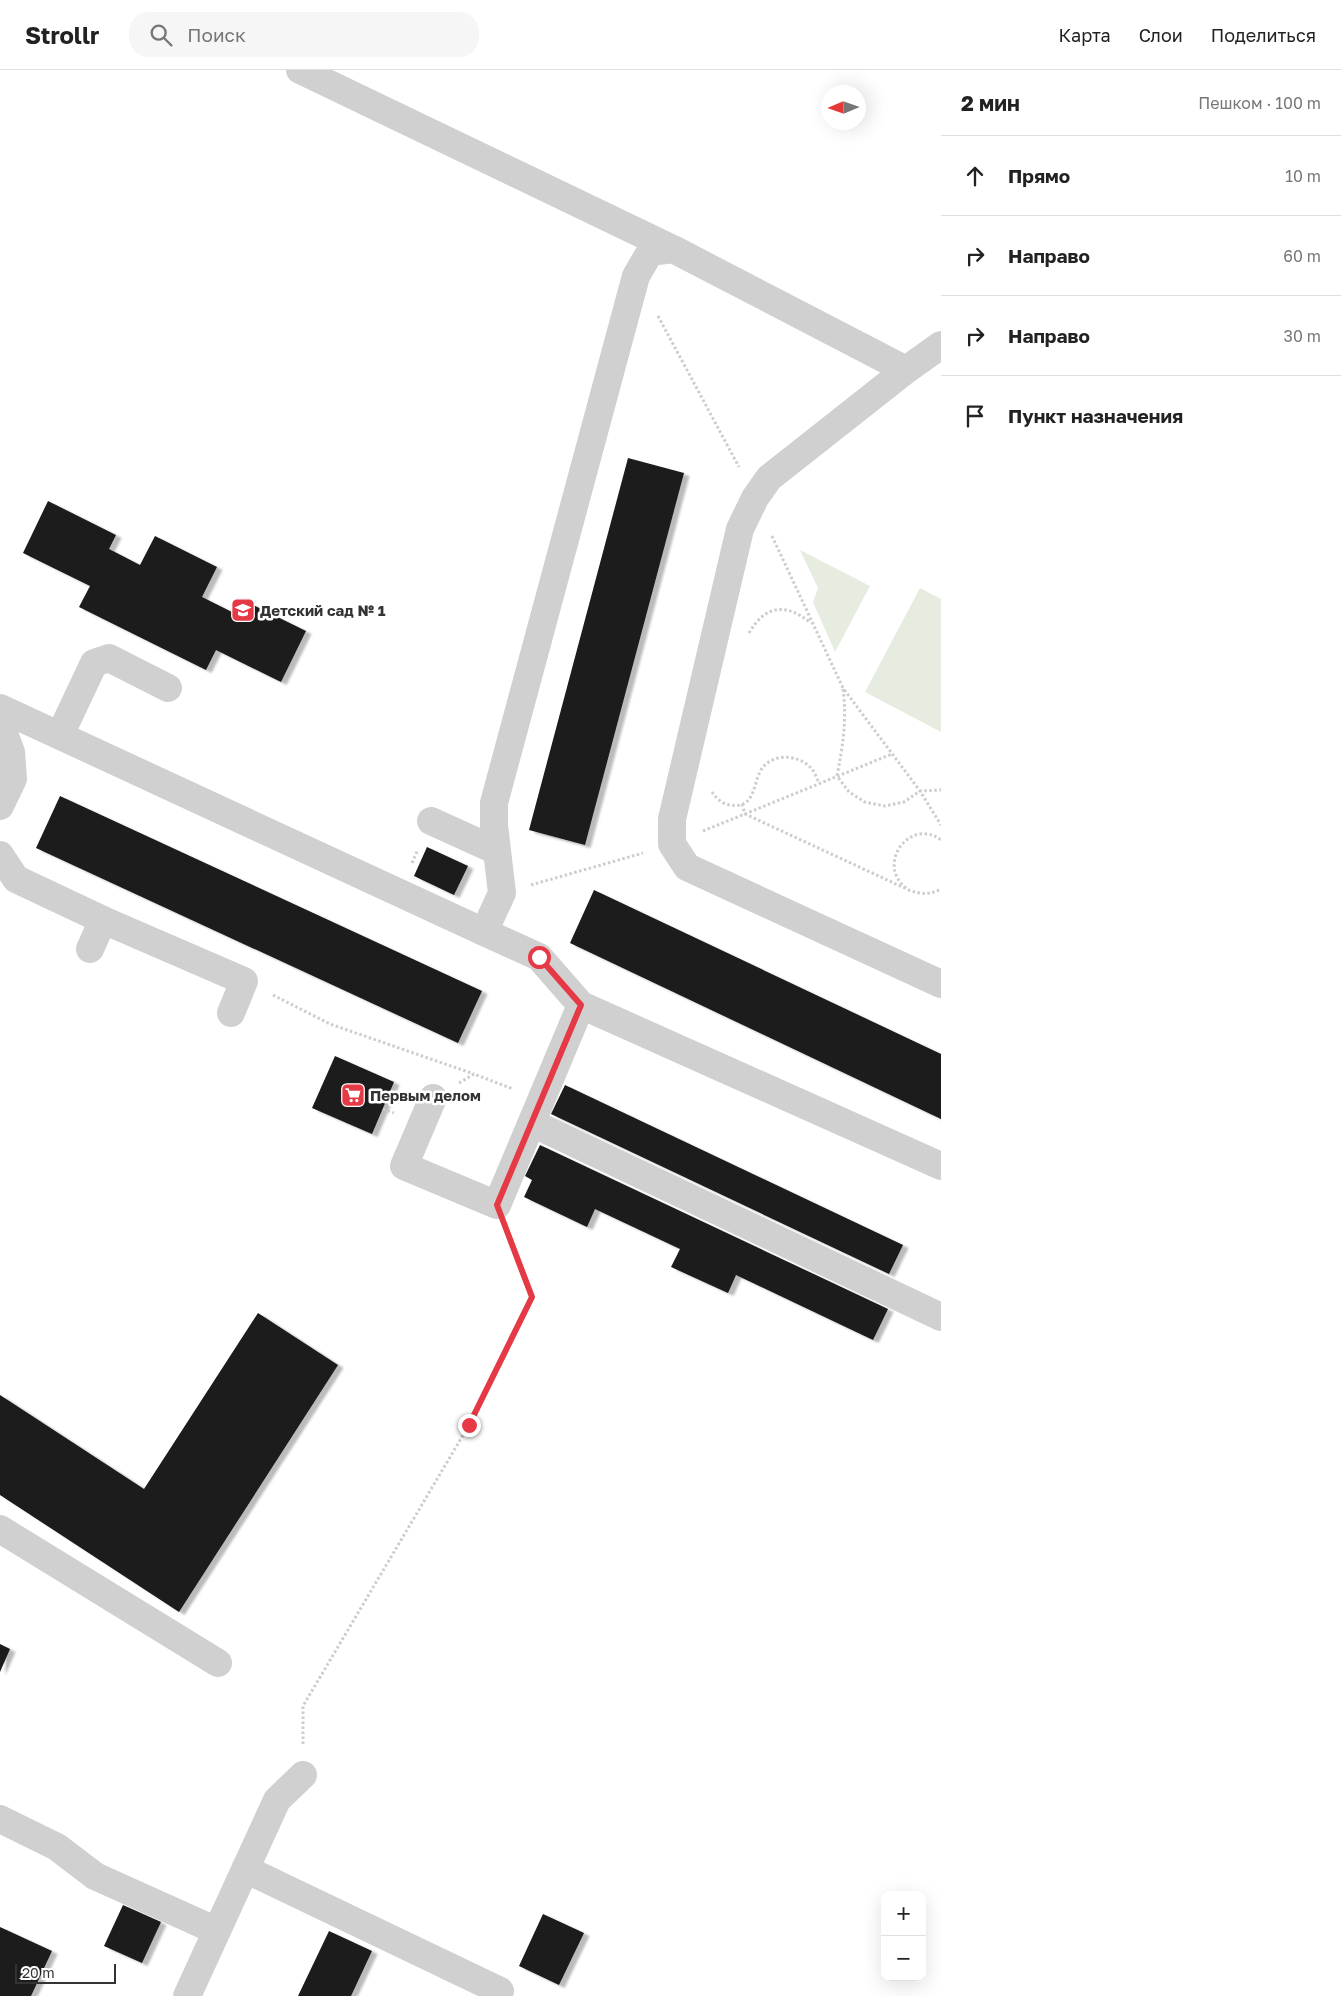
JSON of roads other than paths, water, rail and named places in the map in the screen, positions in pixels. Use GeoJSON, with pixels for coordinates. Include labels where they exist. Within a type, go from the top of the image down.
{"type":"FeatureCollection","features":[{"type":"Feature","properties":{"kind":"lane"},"geometry":{"type":"LineString","coordinates":[[300,70],[673,249],[906,370]]}},
{"type":"Feature","properties":{"kind":"lane"},"geometry":{"type":"LineString","coordinates":[[484,932],[502,893],[494,825],[494,803],[636,276],[650,252],[673,249]]}},
{"type":"Feature","properties":{"kind":"lane"},"geometry":{"type":"LineString","coordinates":[[941,345],[906,370],[769,478],[755,498],[740,529],[672,819],[672,844],[687,867],[941,984]]}},
{"type":"Feature","properties":{"kind":"lane"},"geometry":{"type":"LineString","coordinates":[[60,735],[94,664],[109,658],[168,688]]}},
{"type":"Feature","properties":{"kind":"lane"},"geometry":{"type":"LineString","coordinates":[[0,708],[539,957],[581,1005],[941,1166]]}},
{"type":"Feature","properties":{"kind":"lane"},"geometry":{"type":"LineString","coordinates":[[0,722],[11,752],[13,779],[0,806]]}},
{"type":"Feature","properties":{"kind":"lane"},"geometry":{"type":"LineString","coordinates":[[431,821],[497,851]]}},
{"type":"Feature","properties":{"kind":"lane"},"geometry":{"type":"LineString","coordinates":[[0,854],[16,879],[103,920],[244,981],[231,1013]]}},
{"type":"Feature","properties":{"kind":"lane"},"geometry":{"type":"LineString","coordinates":[[90,949],[103,920]]}},
{"type":"Feature","properties":{"kind":"lane"},"geometry":{"type":"LineString","coordinates":[[432,1098],[404,1166],[497,1205],[581,1005]]}},
{"type":"Feature","properties":{"kind":"lane"},"geometry":{"type":"LineString","coordinates":[[536,1112],[941,1317]]}},
{"type":"Feature","properties":{"kind":"lane"},"geometry":{"type":"LineString","coordinates":[[0,1529],[218,1663]]}},
{"type":"Feature","properties":{"kind":"lane"},"geometry":{"type":"LineString","coordinates":[[187,1996],[277,1800],[303,1774]]}},
{"type":"Feature","properties":{"kind":"lane"},"geometry":{"type":"LineString","coordinates":[[0,1819],[57,1847],[94,1876],[217,1931]]}},
{"type":"Feature","properties":{"kind":"lane"},"geometry":{"type":"LineString","coordinates":[[245,1869],[500,1991]]}},
{"type":"Feature","properties":{"kind":"place","name":"Детский сад № 1"},"geometry":{"type":"Point","coordinates":[243,610]}},
{"type":"Feature","properties":{"kind":"place","name":"Первым делом"},"geometry":{"type":"Point","coordinates":[353,1095]}}]}
